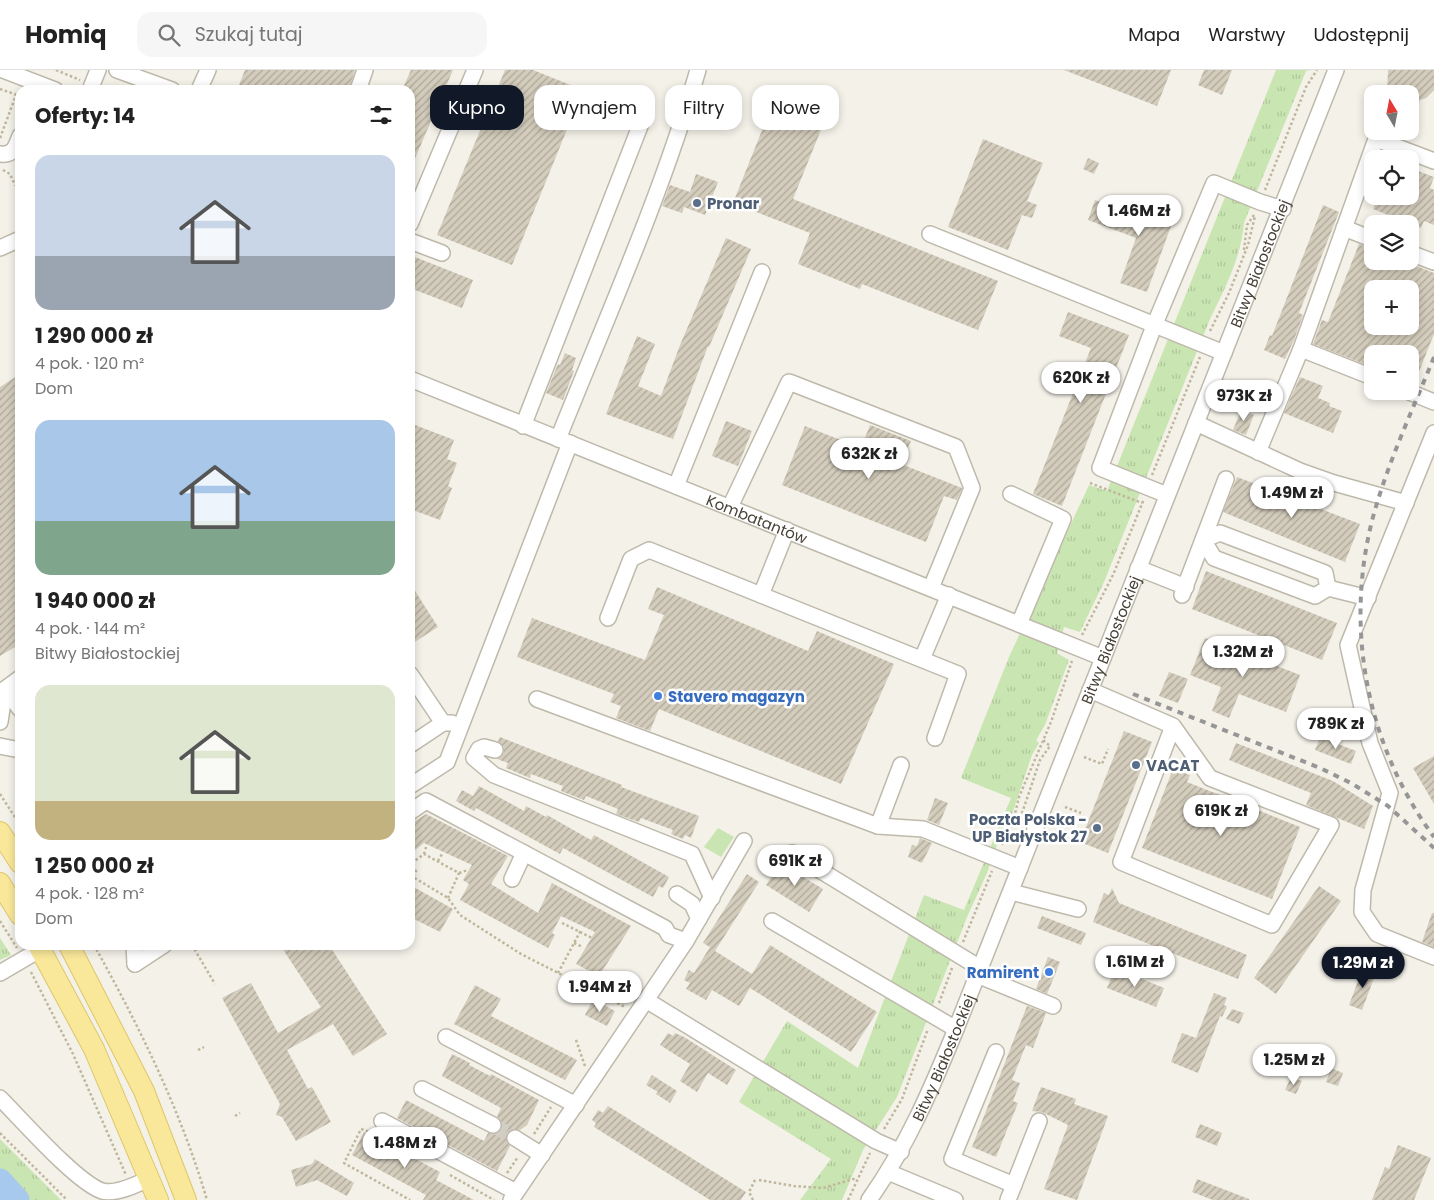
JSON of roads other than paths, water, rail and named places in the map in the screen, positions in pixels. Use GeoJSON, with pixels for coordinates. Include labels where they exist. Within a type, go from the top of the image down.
{"type":"FeatureCollection","features":[{"type":"Feature","properties":{"kind":"main road"},"geometry":{"type":"LineString","coordinates":[[0,832],[15,855]]}},
{"type":"Feature","properties":{"kind":"main road"},"geometry":{"type":"LineString","coordinates":[[0,883],[15,907]]}},
{"type":"Feature","properties":{"kind":"main road"},"geometry":{"type":"LineString","coordinates":[[42,950],[94,1049],[158,1200]]}},
{"type":"Feature","properties":{"kind":"main road"},"geometry":{"type":"LineString","coordinates":[[72,950],[144,1091],[186,1200]]}},
{"type":"Feature","properties":{"kind":"street"},"geometry":{"type":"LineString","coordinates":[[3,70],[34,85]]}},
{"type":"Feature","properties":{"kind":"street"},"geometry":{"type":"LineString","coordinates":[[86,85],[98,70]]}},
{"type":"Feature","properties":{"kind":"street"},"geometry":{"type":"LineString","coordinates":[[117,70],[158,85]]}},
{"type":"Feature","properties":{"kind":"street"},"geometry":{"type":"LineString","coordinates":[[201,85],[208,70]]}},
{"type":"Feature","properties":{"kind":"street"},"geometry":{"type":"LineString","coordinates":[[360,85],[365,70]]}},
{"type":"Feature","properties":{"kind":"street"},"geometry":{"type":"LineString","coordinates":[[415,212],[475,70]]}},
{"type":"Feature","properties":{"kind":"street"},"geometry":{"type":"LineString","coordinates":[[415,783],[447,762],[630,257],[653,207],[698,70]]}},
{"type":"Feature","properties":{"kind":"street","name":"Bitwy Białostockiej"},"geometry":{"type":"LineString","coordinates":[[869,1200],[901,1152],[925,1104],[956,1029],[1167,495],[1283,209],[1336,70]]}},
{"type":"Feature","properties":{"kind":"street"},"geometry":{"type":"LineString","coordinates":[[523,426],[638,130]]}},
{"type":"Feature","properties":{"kind":"street"},"geometry":{"type":"LineString","coordinates":[[1258,452],[1302,349],[1376,139],[1434,161]]}},
{"type":"Feature","properties":{"kind":"street"},"geometry":{"type":"LineString","coordinates":[[0,154],[6,155],[12,152],[15,146]]}},
{"type":"Feature","properties":{"kind":"street"},"geometry":{"type":"LineString","coordinates":[[1167,495],[1100,468],[1154,326],[1214,183],[1258,207],[1283,209]]}},
{"type":"Feature","properties":{"kind":"street"},"geometry":{"type":"LineString","coordinates":[[1344,228],[1364,236]]}},
{"type":"Feature","properties":{"kind":"street"},"geometry":{"type":"LineString","coordinates":[[930,234],[1138,316],[1154,326],[1224,353]]}},
{"type":"Feature","properties":{"kind":"street"},"geometry":{"type":"LineString","coordinates":[[0,248],[15,241]]}},
{"type":"Feature","properties":{"kind":"street"},"geometry":{"type":"LineString","coordinates":[[415,243],[442,253]]}},
{"type":"Feature","properties":{"kind":"street"},"geometry":{"type":"LineString","coordinates":[[1419,256],[1434,262]]}},
{"type":"Feature","properties":{"kind":"street"},"geometry":{"type":"LineString","coordinates":[[676,486],[762,272]]}},
{"type":"Feature","properties":{"kind":"street"},"geometry":{"type":"LineString","coordinates":[[1302,349],[1364,375]]}},
{"type":"Feature","properties":{"kind":"street","name":"Kombatantów"},"geometry":{"type":"LineString","coordinates":[[415,382],[1103,658]]}},
{"type":"Feature","properties":{"kind":"street"},"geometry":{"type":"LineString","coordinates":[[730,507],[789,382],[956,447],[972,488],[931,588]]}},
{"type":"Feature","properties":{"kind":"street"},"geometry":{"type":"LineString","coordinates":[[1419,396],[1434,402]]}},
{"type":"Feature","properties":{"kind":"street"},"geometry":{"type":"LineString","coordinates":[[1196,423],[1258,452],[1334,483],[1406,503]]}},
{"type":"Feature","properties":{"kind":"street"},"geometry":{"type":"LineString","coordinates":[[1434,433],[1348,645],[1370,743],[1390,793],[1363,890],[1362,912],[1377,934],[1434,958]]}},
{"type":"Feature","properties":{"kind":"street"},"geometry":{"type":"LineString","coordinates":[[1138,568],[1184,591],[1226,479]]}},
{"type":"Feature","properties":{"kind":"street"},"geometry":{"type":"LineString","coordinates":[[1011,494],[1062,519],[1020,624]]}},
{"type":"Feature","properties":{"kind":"street"},"geometry":{"type":"LineString","coordinates":[[761,594],[787,530]]}},
{"type":"Feature","properties":{"kind":"street"},"geometry":{"type":"LineString","coordinates":[[1203,540],[1220,533],[1325,573],[1328,588]]}},
{"type":"Feature","properties":{"kind":"street"},"geometry":{"type":"LineString","coordinates":[[1203,540],[1214,558],[1315,596],[1328,588],[1368,598]]}},
{"type":"Feature","properties":{"kind":"street"},"geometry":{"type":"LineString","coordinates":[[608,618],[631,559],[649,550],[958,674],[935,738]]}},
{"type":"Feature","properties":{"kind":"street"},"geometry":{"type":"LineString","coordinates":[[922,660],[949,595]]}},
{"type":"Feature","properties":{"kind":"street"},"geometry":{"type":"LineString","coordinates":[[2,688],[15,681]]}},
{"type":"Feature","properties":{"kind":"street"},"geometry":{"type":"LineString","coordinates":[[415,681],[444,723]]}},
{"type":"Feature","properties":{"kind":"street"},"geometry":{"type":"LineString","coordinates":[[2,688],[15,702]]}},
{"type":"Feature","properties":{"kind":"street"},"geometry":{"type":"LineString","coordinates":[[0,722],[2,688]]}},
{"type":"Feature","properties":{"kind":"street"},"geometry":{"type":"LineString","coordinates":[[1090,690],[1173,726],[1210,778],[1331,826],[1272,925],[1120,862],[1173,726]]}},
{"type":"Feature","properties":{"kind":"street"},"geometry":{"type":"LineString","coordinates":[[537,699],[878,826],[923,829],[1020,868]]}},
{"type":"Feature","properties":{"kind":"street"},"geometry":{"type":"LineString","coordinates":[[415,742],[444,723],[462,722]]}},
{"type":"Feature","properties":{"kind":"street"},"geometry":{"type":"LineString","coordinates":[[0,746],[15,749]]}},
{"type":"Feature","properties":{"kind":"street"},"geometry":{"type":"LineString","coordinates":[[494,750],[484,747],[480,749],[474,758],[494,775],[692,854],[712,898]]}},
{"type":"Feature","properties":{"kind":"street"},"geometry":{"type":"LineString","coordinates":[[878,826],[901,765]]}},
{"type":"Feature","properties":{"kind":"street"},"geometry":{"type":"LineString","coordinates":[[415,809],[426,801],[665,928],[669,935],[686,941]]}},
{"type":"Feature","properties":{"kind":"street"},"geometry":{"type":"LineString","coordinates":[[380,1127],[513,1196],[686,941],[744,841]]}},
{"type":"Feature","properties":{"kind":"street"},"geometry":{"type":"LineString","coordinates":[[512,879],[524,853]]}},
{"type":"Feature","properties":{"kind":"street"},"geometry":{"type":"LineString","coordinates":[[792,853],[979,972],[1053,1006]]}},
{"type":"Feature","properties":{"kind":"street"},"geometry":{"type":"LineString","coordinates":[[1011,892],[1078,909]]}},
{"type":"Feature","properties":{"kind":"street"},"geometry":{"type":"LineString","coordinates":[[677,894],[692,904],[699,919]]}},
{"type":"Feature","properties":{"kind":"street"},"geometry":{"type":"LineString","coordinates":[[772,921],[956,1029]]}},
{"type":"Feature","properties":{"kind":"street"},"geometry":{"type":"LineString","coordinates":[[0,973],[36,950]]}},
{"type":"Feature","properties":{"kind":"street"},"geometry":{"type":"LineString","coordinates":[[134,950],[135,964],[156,950]]}},
{"type":"Feature","properties":{"kind":"street"},"geometry":{"type":"LineString","coordinates":[[646,1000],[876,1142],[901,1152]]}},
{"type":"Feature","properties":{"kind":"street"},"geometry":{"type":"LineString","coordinates":[[446,1037],[576,1105]]}},
{"type":"Feature","properties":{"kind":"street"},"geometry":{"type":"LineString","coordinates":[[996,1052],[952,1159],[1014,1186]]}},
{"type":"Feature","properties":{"kind":"street"},"geometry":{"type":"LineString","coordinates":[[422,1089],[492,1125]]}},
{"type":"Feature","properties":{"kind":"street"},"geometry":{"type":"LineString","coordinates":[[0,1098],[84,1182],[104,1191],[131,1187],[150,1178]]}},
{"type":"Feature","properties":{"kind":"street"},"geometry":{"type":"LineString","coordinates":[[1008,1200],[1039,1121]]}},
{"type":"Feature","properties":{"kind":"street"},"geometry":{"type":"LineString","coordinates":[[515,1138],[542,1155]]}},
{"type":"Feature","properties":{"kind":"street"},"geometry":{"type":"LineString","coordinates":[[888,1172],[955,1200]]}},
{"type":"Feature","properties":{"kind":"waterway"},"geometry":{"type":"LineString","coordinates":[[0,1181],[17,1200]]}},
{"type":"Feature","properties":{"kind":"tunnel"},"geometry":{"type":"LineString","coordinates":[[493,1125],[515,1138]]}},
{"type":"Feature","properties":{"kind":"railway"},"geometry":{"type":"LineString","coordinates":[[1434,357],[1393,456],[1379,496],[1365,559],[1361,600],[1362,642],[1367,684],[1377,724],[1392,764],[1411,801],[1434,837]]}},
{"type":"Feature","properties":{"kind":"railway"},"geometry":{"type":"LineString","coordinates":[[1133,694],[1320,768],[1351,783],[1388,806],[1434,848]]}},
{"type":"Feature","properties":{"kind":"place","name":"Pronar"},"geometry":{"type":"Point","coordinates":[697,203]}},
{"type":"Feature","properties":{"kind":"place","name":"Stavero magazyn"},"geometry":{"type":"Point","coordinates":[658,696]}},
{"type":"Feature","properties":{"kind":"place","name":"VACAT"},"geometry":{"type":"Point","coordinates":[1136,765]}},
{"type":"Feature","properties":{"kind":"place","name":"Poczta Polska - UP Białystok 27"},"geometry":{"type":"Point","coordinates":[1097,828]}},
{"type":"Feature","properties":{"kind":"place","name":"Ramirent"},"geometry":{"type":"Point","coordinates":[1049,972]}}]}
